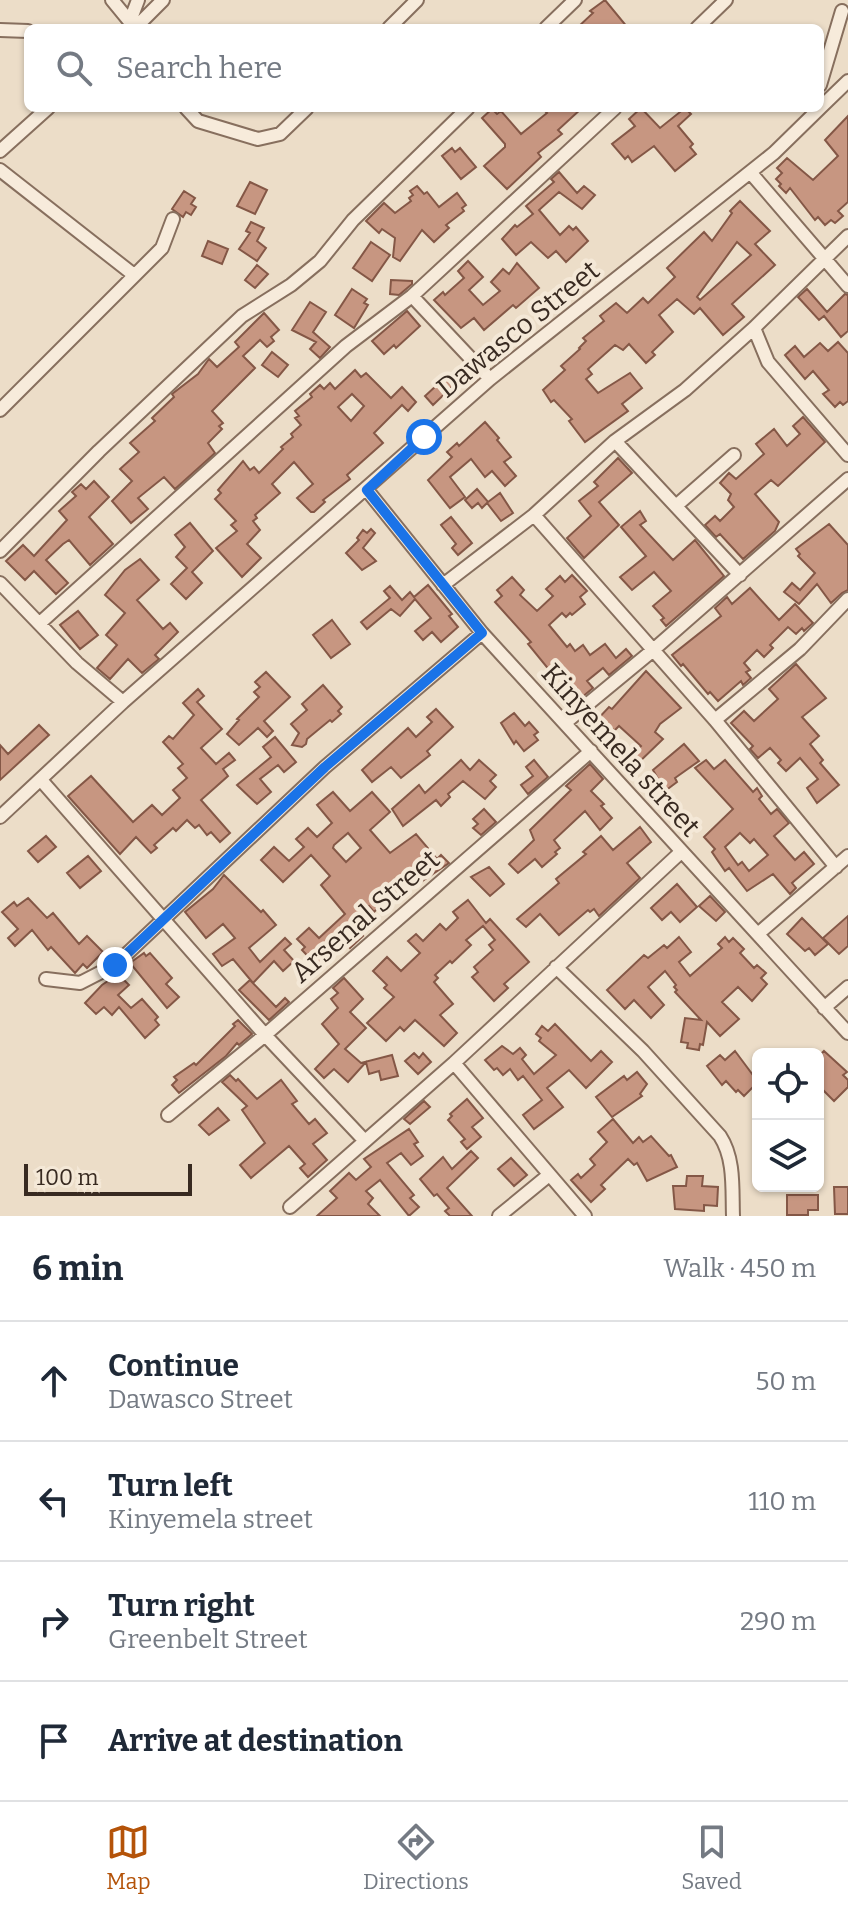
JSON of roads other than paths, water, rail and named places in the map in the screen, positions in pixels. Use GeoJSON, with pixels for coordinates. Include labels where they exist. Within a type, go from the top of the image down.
{"type":"FeatureCollection","features":[{"type":"Feature","properties":{"kind":"street"},"geometry":{"type":"LineString","coordinates":[[112,0],[132,24]]}},
{"type":"Feature","properties":{"kind":"street"},"geometry":{"type":"LineString","coordinates":[[134,24],[138,0]]}},
{"type":"Feature","properties":{"kind":"street"},"geometry":{"type":"LineString","coordinates":[[136,24],[163,0]]}},
{"type":"Feature","properties":{"kind":"street"},"geometry":{"type":"LineString","coordinates":[[393,24],[417,0]]}},
{"type":"Feature","properties":{"kind":"street"},"geometry":{"type":"LineString","coordinates":[[550,24],[575,0]]}},
{"type":"Feature","properties":{"kind":"street"},"geometry":{"type":"LineString","coordinates":[[701,24],[726,0]]}},
{"type":"Feature","properties":{"kind":"street"},"geometry":{"type":"LineString","coordinates":[[824,74],[845,14],[831,0]]}},
{"type":"Feature","properties":{"kind":"street"},"geometry":{"type":"LineString","coordinates":[[0,30],[24,31]]}},
{"type":"Feature","properties":{"kind":"street","name":"Dawasco Street"},"geometry":{"type":"LineString","coordinates":[[824,104],[848,81]]}},
{"type":"Feature","properties":{"kind":"street"},"geometry":{"type":"LineString","coordinates":[[0,151],[44,112]]}},
{"type":"Feature","properties":{"kind":"street"},"geometry":{"type":"LineString","coordinates":[[190,112],[198,121],[258,139],[280,134],[303,112]]}},
{"type":"Feature","properties":{"kind":"street"},"geometry":{"type":"LineString","coordinates":[[0,551],[99,451],[242,316],[291,285],[320,261],[353,220],[464,112]]}},
{"type":"Feature","properties":{"kind":"street"},"geometry":{"type":"LineString","coordinates":[[40,623],[346,346],[412,296],[611,112]]}},
{"type":"Feature","properties":{"kind":"street","name":"Dawasco Street"},"geometry":{"type":"LineString","coordinates":[[0,817],[123,702],[490,379],[750,172],[810,114]]}},
{"type":"Feature","properties":{"kind":"street"},"geometry":{"type":"LineString","coordinates":[[0,170],[134,275]]}},
{"type":"Feature","properties":{"kind":"street"},"geometry":{"type":"LineString","coordinates":[[750,172],[848,286]]}},
{"type":"Feature","properties":{"kind":"street"},"geometry":{"type":"LineString","coordinates":[[0,410],[162,248],[173,219]]}},
{"type":"Feature","properties":{"kind":"street"},"geometry":{"type":"LineString","coordinates":[[443,585],[534,515],[615,441],[685,390],[848,236]]}},
{"type":"Feature","properties":{"kind":"street"},"geometry":{"type":"LineString","coordinates":[[412,296],[490,379]]}},
{"type":"Feature","properties":{"kind":"street"},"geometry":{"type":"LineString","coordinates":[[754,328],[768,362],[848,455]]}},
{"type":"Feature","properties":{"kind":"street"},"geometry":{"type":"LineString","coordinates":[[615,441],[740,575]]}},
{"type":"Feature","properties":{"kind":"street"},"geometry":{"type":"LineString","coordinates":[[677,505],[734,455]]}},
{"type":"Feature","properties":{"kind":"street"},"geometry":{"type":"LineString","coordinates":[[566,722],[848,479]]}},
{"type":"Feature","properties":{"kind":"street","name":"Kinyemela street"},"geometry":{"type":"LineString","coordinates":[[367,490],[482,633],[848,1033]]}},
{"type":"Feature","properties":{"kind":"street"},"geometry":{"type":"LineString","coordinates":[[534,515],[715,720],[836,867]]}},
{"type":"Feature","properties":{"kind":"street"},"geometry":{"type":"LineString","coordinates":[[0,583],[77,663],[123,702]]}},
{"type":"Feature","properties":{"kind":"street"},"geometry":{"type":"LineString","coordinates":[[715,720],[800,649],[848,599]]}},
{"type":"Feature","properties":{"kind":"street"},"geometry":{"type":"LineString","coordinates":[[46,979],[80,983],[115,965],[325,767],[482,633]]}},
{"type":"Feature","properties":{"kind":"street","name":"Arsenal Street"},"geometry":{"type":"LineString","coordinates":[[168,1115],[265,1035],[591,751]]}},
{"type":"Feature","properties":{"kind":"street"},"geometry":{"type":"LineString","coordinates":[[41,780],[265,1035],[364,1140]]}},
{"type":"Feature","properties":{"kind":"street"},"geometry":{"type":"LineString","coordinates":[[290,1207],[454,1063],[681,852]]}},
{"type":"Feature","properties":{"kind":"street"},"geometry":{"type":"LineString","coordinates":[[759,933],[848,856]]}},
{"type":"Feature","properties":{"kind":"street"},"geometry":{"type":"LineString","coordinates":[[556,967],[643,1051],[728,1148],[732,1169],[733,1216]]}},
{"type":"Feature","properties":{"kind":"street"},"geometry":{"type":"LineString","coordinates":[[824,1008],[848,987]]}},
{"type":"Feature","properties":{"kind":"street"},"geometry":{"type":"LineString","coordinates":[[454,1063],[585,1216]]}},
{"type":"Feature","properties":{"kind":"street"},"geometry":{"type":"LineString","coordinates":[[499,1216],[549,1175]]}}]}
